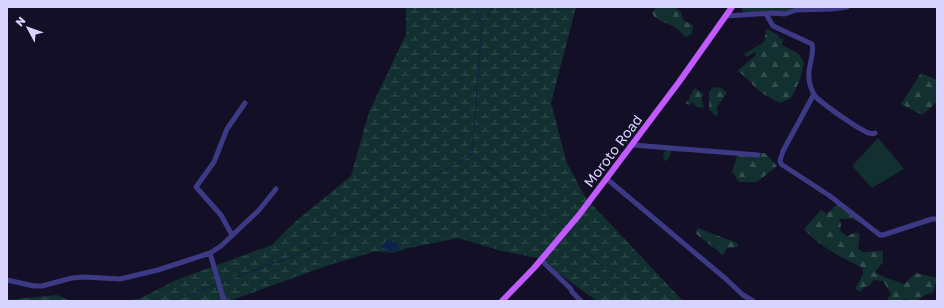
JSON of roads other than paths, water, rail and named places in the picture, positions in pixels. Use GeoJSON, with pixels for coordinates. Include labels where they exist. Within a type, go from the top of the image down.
{"type":"FeatureCollection","features":[{"type":"Feature","properties":{"kind":"main road","name":"Moroto Road"},"geometry":{"type":"LineString","coordinates":[[502,301],[541,260],[608,179],[732,7]]}},
{"type":"Feature","properties":{"kind":"street"},"geometry":{"type":"LineString","coordinates":[[726,16],[772,13],[785,14],[796,10],[847,7]]}},
{"type":"Feature","properties":{"kind":"street"},"geometry":{"type":"LineString","coordinates":[[766,14],[773,26],[812,44],[814,49],[808,78],[814,94],[832,110],[862,130],[869,134],[876,134]]}},
{"type":"Feature","properties":{"kind":"street"},"geometry":{"type":"LineString","coordinates":[[814,94],[783,151],[780,161],[781,164],[830,196],[880,235],[932,219],[937,219]]}},
{"type":"Feature","properties":{"kind":"street"},"geometry":{"type":"LineString","coordinates":[[232,235],[221,215],[196,187],[214,162],[227,129],[245,103]]}},
{"type":"Feature","properties":{"kind":"street"},"geometry":{"type":"LineString","coordinates":[[633,145],[758,155]]}},
{"type":"Feature","properties":{"kind":"street"},"geometry":{"type":"LineString","coordinates":[[608,179],[743,295],[753,301]]}},
{"type":"Feature","properties":{"kind":"street"},"geometry":{"type":"LineString","coordinates":[[7,280],[34,286],[42,286],[72,278],[83,277],[120,279],[210,253],[221,246],[259,210],[276,189]]}},
{"type":"Feature","properties":{"kind":"street"},"geometry":{"type":"LineString","coordinates":[[210,253],[224,301]]}},
{"type":"Feature","properties":{"kind":"street"},"geometry":{"type":"LineString","coordinates":[[541,260],[581,301]]}},
{"type":"Feature","properties":{"kind":"water"},"geometry":{"type":"Polygon","coordinates":[[[387,240],[398,244],[399,251],[387,251],[380,248],[387,240]]]}},
{"type":"Feature","properties":{"kind":"waterway"},"geometry":{"type":"LineString","coordinates":[[474,7],[482,24]]}},
{"type":"Feature","properties":{"kind":"waterway"},"geometry":{"type":"LineString","coordinates":[[472,154],[482,25],[493,7]]}},
{"type":"Feature","properties":{"kind":"waterway"},"geometry":{"type":"LineString","coordinates":[[220,283],[296,255],[366,222],[415,188],[472,154]]}},
{"type":"Feature","properties":{"kind":"waterway"},"geometry":{"type":"LineString","coordinates":[[473,155],[563,227]]}},
{"type":"Feature","properties":{"kind":"waterway"},"geometry":{"type":"LineString","coordinates":[[569,233],[612,276],[642,301]]}},
{"type":"Feature","properties":{"kind":"waterway"},"geometry":{"type":"LineString","coordinates":[[173,301],[217,284]]}}]}
